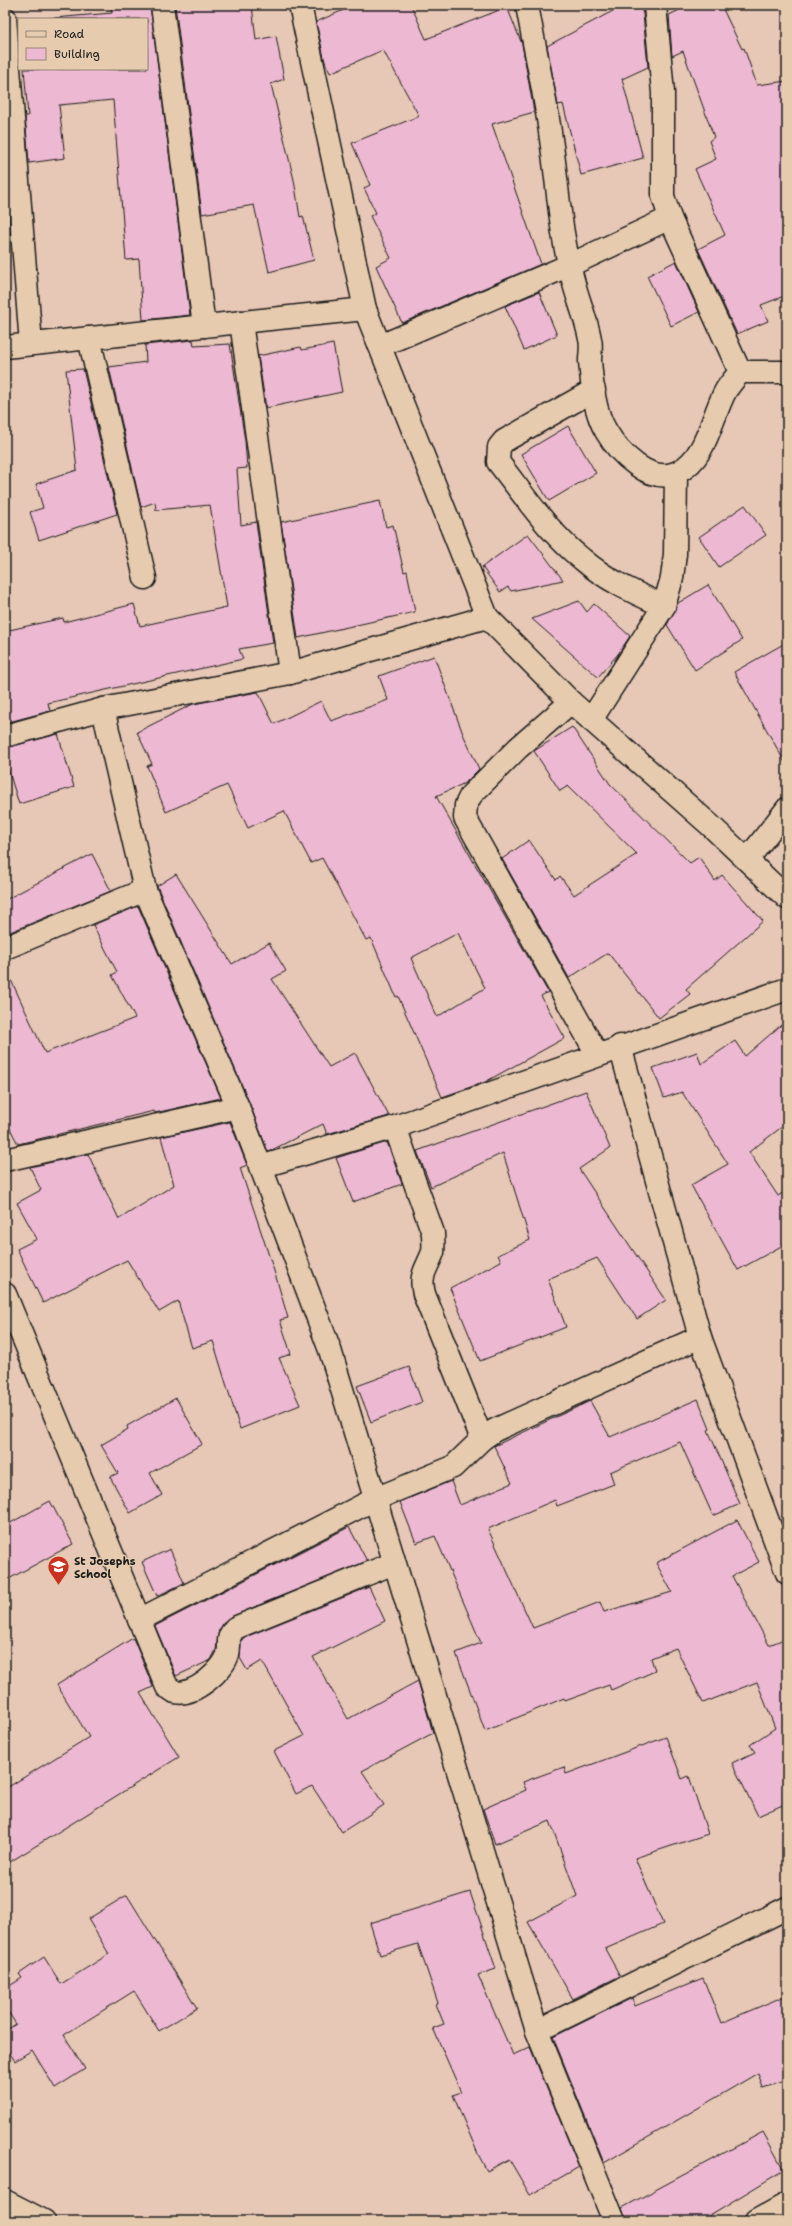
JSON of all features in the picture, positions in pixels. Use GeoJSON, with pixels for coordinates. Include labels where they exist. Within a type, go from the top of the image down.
{"type":"FeatureCollection","features":[{"type":"Feature","properties":{"kind":"street"},"geometry":{"type":"LineString","coordinates":[[162,5],[204,326]]}},
{"type":"Feature","properties":{"kind":"street"},"geometry":{"type":"LineString","coordinates":[[300,5],[366,309],[487,617],[571,702],[710,824],[787,898]]}},
{"type":"Feature","properties":{"kind":"street"},"geometry":{"type":"LineString","coordinates":[[527,5],[551,138],[558,203],[573,280],[585,315],[591,342],[590,360],[598,411],[606,431],[630,463],[648,472],[663,475],[676,473],[691,463],[726,390],[740,372]]}},
{"type":"Feature","properties":{"kind":"street"},"geometry":{"type":"LineString","coordinates":[[655,5],[663,93],[663,196],[670,218],[740,372]]}},
{"type":"Feature","properties":{"kind":"street"},"geometry":{"type":"LineString","coordinates":[[5,18],[32,344]]}},
{"type":"Feature","properties":{"kind":"street"},"geometry":{"type":"LineString","coordinates":[[380,346],[570,265],[670,218]]}},
{"type":"Feature","properties":{"kind":"street"},"geometry":{"type":"LineString","coordinates":[[5,347],[366,309]]}},
{"type":"Feature","properties":{"kind":"street"},"geometry":{"type":"LineString","coordinates":[[241,322],[290,672]]}},
{"type":"Feature","properties":{"kind":"street"},"geometry":{"type":"LineString","coordinates":[[89,338],[145,578]]}},
{"type":"Feature","properties":{"kind":"street"},"geometry":{"type":"LineString","coordinates":[[740,372],[787,372]]}},
{"type":"Feature","properties":{"kind":"street"},"geometry":{"type":"LineString","coordinates":[[594,390],[504,441],[499,447],[498,462],[546,524],[581,559],[625,588],[664,606]]}},
{"type":"Feature","properties":{"kind":"street"},"geometry":{"type":"LineString","coordinates":[[591,720],[664,606],[672,578],[675,554],[676,473]]}},
{"type":"Feature","properties":{"kind":"street"},"geometry":{"type":"LineString","coordinates":[[5,736],[103,709],[290,672],[487,617]]}},
{"type":"Feature","properties":{"kind":"street"},"geometry":{"type":"LineString","coordinates":[[571,702],[518,748],[471,795],[466,805],[465,818],[597,1054]]}},
{"type":"Feature","properties":{"kind":"street"},"geometry":{"type":"LineString","coordinates":[[103,709],[145,890],[238,1107],[330,1350],[537,2031],[614,2221]]}},
{"type":"Feature","properties":{"kind":"street"},"geometry":{"type":"LineString","coordinates":[[747,860],[787,809]]}},
{"type":"Feature","properties":{"kind":"street"},"geometry":{"type":"LineString","coordinates":[[5,948],[145,890]]}},
{"type":"Feature","properties":{"kind":"street"},"geometry":{"type":"LineString","coordinates":[[260,1167],[395,1127],[597,1054],[787,989]]}},
{"type":"Feature","properties":{"kind":"street"},"geometry":{"type":"LineString","coordinates":[[620,1046],[700,1337],[787,1573]]}},
{"type":"Feature","properties":{"kind":"street"},"geometry":{"type":"LineString","coordinates":[[5,1160],[238,1107]]}},
{"type":"Feature","properties":{"kind":"street"},"geometry":{"type":"LineString","coordinates":[[395,1127],[433,1233],[433,1252],[424,1268],[421,1283],[424,1294],[482,1440]]}},
{"type":"Feature","properties":{"kind":"street"},"geometry":{"type":"LineString","coordinates":[[5,1294],[167,1687],[176,1692],[191,1690],[214,1676],[224,1664],[229,1653],[227,1641],[235,1628],[394,1563]]}},
{"type":"Feature","properties":{"kind":"street"},"geometry":{"type":"LineString","coordinates":[[140,1620],[375,1499],[453,1467],[495,1430],[700,1337]]}},
{"type":"Feature","properties":{"kind":"street"},"geometry":{"type":"LineString","coordinates":[[537,2031],[787,1908]]}},
{"type":"Feature","properties":{"kind":"street"},"geometry":{"type":"LineString","coordinates":[[5,2201],[44,2221]]}},
{"type":"Feature","properties":{"kind":"building"},"geometry":{"type":"Polygon","coordinates":[[[150,5],[190,315],[143,320],[139,259],[126,260],[113,100],[59,105],[65,158],[29,163],[25,116],[28,116],[24,70],[148,70],[148,18],[54,18],[112,13],[111,7],[150,5]]]}},
{"type":"Feature","properties":{"kind":"building"},"geometry":{"type":"Polygon","coordinates":[[[175,5],[252,5],[256,40],[276,36],[284,79],[271,84],[294,180],[300,217],[303,216],[314,260],[269,272],[254,205],[202,214],[175,5]]]}},
{"type":"Feature","properties":{"kind":"building"},"geometry":{"type":"Polygon","coordinates":[[[355,5],[411,5],[426,39],[507,7],[522,44],[534,112],[492,124],[541,264],[402,323],[376,266],[391,258],[370,216],[376,213],[364,188],[370,185],[352,143],[419,116],[383,50],[330,73],[325,62],[316,22],[355,5]]]}},
{"type":"Feature","properties":{"kind":"building"},"geometry":{"type":"Polygon","coordinates":[[[624,5],[640,5],[643,14],[648,67],[622,79],[643,158],[581,175],[563,104],[558,105],[547,46],[624,5]]]}},
{"type":"Feature","properties":{"kind":"building"},"geometry":{"type":"Polygon","coordinates":[[[690,5],[721,5],[742,49],[744,48],[757,85],[787,81],[787,295],[761,305],[768,321],[737,334],[698,249],[725,235],[695,169],[716,159],[709,141],[714,137],[683,51],[672,56],[669,15],[690,5]]]}},
{"type":"Feature","properties":{"kind":"building"},"geometry":{"type":"Polygon","coordinates":[[[676,261],[699,312],[671,326],[647,276],[676,261]]]}},
{"type":"Feature","properties":{"kind":"building"},"geometry":{"type":"Polygon","coordinates":[[[539,292],[557,335],[524,350],[505,306],[539,292]]]}},
{"type":"Feature","properties":{"kind":"building"},"geometry":{"type":"Polygon","coordinates":[[[193,340],[194,346],[230,344],[245,441],[247,468],[237,469],[241,525],[256,522],[273,643],[239,649],[243,659],[48,703],[50,711],[5,723],[5,631],[63,618],[64,622],[134,604],[140,626],[227,607],[210,505],[156,510],[155,502],[141,507],[109,367],[146,362],[145,345],[193,340]]]}},
{"type":"Feature","properties":{"kind":"building"},"geometry":{"type":"Polygon","coordinates":[[[333,344],[342,392],[266,408],[258,356],[301,347],[302,350],[333,344]]]}},
{"type":"Feature","properties":{"kind":"building"},"geometry":{"type":"Polygon","coordinates":[[[83,369],[117,514],[39,540],[30,512],[43,508],[36,484],[77,470],[66,370],[83,369]]]}},
{"type":"Feature","properties":{"kind":"building"},"geometry":{"type":"Polygon","coordinates":[[[568,426],[596,473],[549,501],[521,454],[568,426]]]}},
{"type":"Feature","properties":{"kind":"building"},"geometry":{"type":"Polygon","coordinates":[[[380,501],[386,527],[393,525],[404,572],[407,571],[415,612],[298,638],[281,522],[380,501]]]}},
{"type":"Feature","properties":{"kind":"building"},"geometry":{"type":"Polygon","coordinates":[[[745,505],[766,535],[719,567],[699,537],[745,505]]]}},
{"type":"Feature","properties":{"kind":"building"},"geometry":{"type":"Polygon","coordinates":[[[528,534],[563,580],[511,591],[508,587],[500,592],[482,567],[528,534]]]}},
{"type":"Feature","properties":{"kind":"building"},"geometry":{"type":"Polygon","coordinates":[[[708,585],[742,640],[695,670],[667,625],[678,603],[708,585]]]}},
{"type":"Feature","properties":{"kind":"building"},"geometry":{"type":"Polygon","coordinates":[[[579,601],[587,612],[594,604],[630,636],[618,654],[598,677],[532,619],[579,601]]]}},
{"type":"Feature","properties":{"kind":"building"},"geometry":{"type":"Polygon","coordinates":[[[787,642],[787,766],[734,672],[787,642]]]}},
{"type":"Feature","properties":{"kind":"building"},"geometry":{"type":"Polygon","coordinates":[[[434,656],[463,734],[479,769],[465,783],[436,796],[548,992],[541,996],[565,1038],[485,1082],[442,1097],[398,996],[396,997],[371,938],[366,940],[322,858],[311,863],[284,811],[248,828],[227,785],[166,812],[147,766],[152,764],[137,732],[193,704],[258,692],[274,724],[321,701],[331,721],[388,700],[379,676],[434,656]],[[458,933],[411,958],[437,1017],[485,988],[458,933]]]}},
{"type":"Feature","properties":{"kind":"building"},"geometry":{"type":"Polygon","coordinates":[[[572,727],[610,784],[690,863],[699,857],[715,881],[722,875],[763,921],[686,989],[690,994],[659,1018],[608,953],[569,978],[502,859],[529,840],[556,880],[560,876],[574,895],[637,854],[568,786],[560,791],[534,751],[572,727]]]}},
{"type":"Feature","properties":{"kind":"building"},"geometry":{"type":"Polygon","coordinates":[[[58,734],[74,787],[19,804],[5,759],[5,748],[58,734]]]}},
{"type":"Feature","properties":{"kind":"building"},"geometry":{"type":"Polygon","coordinates":[[[92,854],[111,891],[5,934],[5,900],[92,854]]]}},
{"type":"Feature","properties":{"kind":"building"},"geometry":{"type":"Polygon","coordinates":[[[176,874],[232,964],[269,943],[286,971],[272,979],[329,1067],[355,1053],[389,1116],[327,1134],[323,1124],[268,1152],[249,1102],[157,886],[176,874]]]}},
{"type":"Feature","properties":{"kind":"building"},"geometry":{"type":"Polygon","coordinates":[[[138,906],[221,1098],[155,1113],[154,1111],[18,1144],[5,1119],[5,967],[45,1053],[135,1018],[112,975],[117,972],[93,925],[138,906]]]}},
{"type":"Feature","properties":{"kind":"building"},"geometry":{"type":"Polygon","coordinates":[[[787,1020],[787,1123],[749,1152],[778,1196],[787,1190],[787,1243],[738,1270],[691,1185],[728,1164],[682,1092],[664,1098],[653,1068],[697,1052],[701,1064],[735,1041],[745,1056],[787,1020]]]}},
{"type":"Feature","properties":{"kind":"building"},"geometry":{"type":"Polygon","coordinates":[[[586,1091],[610,1148],[579,1169],[666,1300],[637,1319],[597,1258],[548,1279],[566,1327],[480,1361],[450,1288],[501,1261],[498,1255],[530,1240],[503,1153],[431,1187],[417,1151],[586,1091]]]}},
{"type":"Feature","properties":{"kind":"building"},"geometry":{"type":"Polygon","coordinates":[[[230,1122],[247,1165],[240,1168],[288,1318],[280,1320],[291,1354],[279,1358],[300,1405],[240,1429],[213,1341],[192,1348],[178,1301],[159,1312],[127,1260],[43,1303],[17,1249],[37,1239],[17,1203],[41,1190],[30,1167],[88,1154],[119,1219],[174,1185],[161,1137],[230,1122]]]}},
{"type":"Feature","properties":{"kind":"building"},"geometry":{"type":"Polygon","coordinates":[[[387,1142],[402,1184],[353,1202],[336,1158],[387,1142]]]}},
{"type":"Feature","properties":{"kind":"building"},"geometry":{"type":"Polygon","coordinates":[[[409,1367],[422,1402],[371,1422],[357,1386],[409,1367]]]}},
{"type":"Feature","properties":{"kind":"building"},"geometry":{"type":"Polygon","coordinates":[[[176,1398],[202,1444],[150,1473],[162,1495],[130,1513],[110,1477],[118,1473],[101,1445],[128,1429],[127,1426],[176,1398]]]}},
{"type":"Feature","properties":{"kind":"building"},"geometry":{"type":"Polygon","coordinates":[[[698,1399],[710,1429],[708,1430],[740,1504],[713,1516],[680,1442],[610,1472],[614,1484],[557,1506],[555,1500],[488,1529],[533,1628],[600,1602],[604,1612],[672,1592],[656,1563],[737,1520],[759,1562],[732,1576],[769,1645],[787,1638],[787,1803],[758,1816],[732,1763],[755,1752],[750,1745],[775,1728],[757,1682],[703,1703],[676,1648],[651,1658],[655,1671],[611,1690],[609,1685],[565,1701],[564,1698],[485,1731],[456,1653],[481,1643],[435,1536],[416,1543],[400,1502],[451,1481],[460,1505],[512,1483],[494,1446],[590,1401],[610,1437],[698,1399]]]}},
{"type":"Feature","properties":{"kind":"building"},"geometry":{"type":"Polygon","coordinates":[[[50,1501],[73,1544],[5,1581],[5,1526],[50,1501]]]}},
{"type":"Feature","properties":{"kind":"building"},"geometry":{"type":"Polygon","coordinates":[[[349,1527],[367,1561],[230,1617],[219,1630],[216,1650],[211,1660],[176,1676],[155,1626],[349,1527]]]}},
{"type":"Feature","properties":{"kind":"building"},"geometry":{"type":"Polygon","coordinates":[[[170,1549],[184,1583],[157,1596],[142,1562],[170,1549]]]}},
{"type":"Feature","properties":{"kind":"building"},"geometry":{"type":"Polygon","coordinates":[[[369,1587],[385,1621],[313,1657],[348,1719],[418,1681],[433,1733],[362,1771],[384,1805],[342,1832],[312,1786],[296,1794],[274,1751],[304,1736],[262,1661],[247,1670],[240,1658],[241,1642],[243,1638],[369,1587]]]}},
{"type":"Feature","properties":{"kind":"building"},"geometry":{"type":"Polygon","coordinates":[[[133,1638],[153,1687],[140,1693],[179,1757],[5,1865],[5,1789],[89,1737],[57,1685],[133,1638]]]}},
{"type":"Feature","properties":{"kind":"building"},"geometry":{"type":"Polygon","coordinates":[[[666,1737],[682,1779],[689,1776],[708,1834],[635,1858],[663,1924],[605,1949],[620,1976],[573,1999],[528,1922],[577,1896],[550,1821],[495,1844],[483,1809],[526,1790],[523,1782],[564,1767],[566,1774],[666,1737]]]}},
{"type":"Feature","properties":{"kind":"building"},"geometry":{"type":"Polygon","coordinates":[[[470,1892],[496,1969],[478,1975],[513,2055],[530,2047],[579,2167],[530,2195],[509,2159],[487,2171],[478,2154],[453,2095],[461,2092],[433,2028],[444,2024],[436,2004],[438,2003],[418,1944],[380,1955],[370,1923],[470,1892]]]}},
{"type":"Feature","properties":{"kind":"building"},"geometry":{"type":"Polygon","coordinates":[[[127,1895],[197,2008],[159,2031],[134,1991],[64,2035],[85,2069],[55,2088],[32,2050],[15,2061],[5,2046],[5,2031],[16,2024],[5,2007],[5,1989],[22,1978],[19,1974],[44,1957],[61,1984],[109,1954],[88,1919],[127,1895]]]}},
{"type":"Feature","properties":{"kind":"building"},"geometry":{"type":"Polygon","coordinates":[[[703,1978],[721,2023],[787,1995],[787,2080],[763,2088],[758,2073],[604,2163],[553,2037],[632,1998],[635,2006],[703,1978]]]}},
{"type":"Feature","properties":{"kind":"building"},"geometry":{"type":"Polygon","coordinates":[[[763,2132],[784,2170],[700,2221],[626,2221],[622,2208],[763,2132]]]}},
{"type":"Feature","properties":{"kind":"place","name":"St Josephs School"},"geometry":{"type":"Point","coordinates":[58,1586]}}]}
